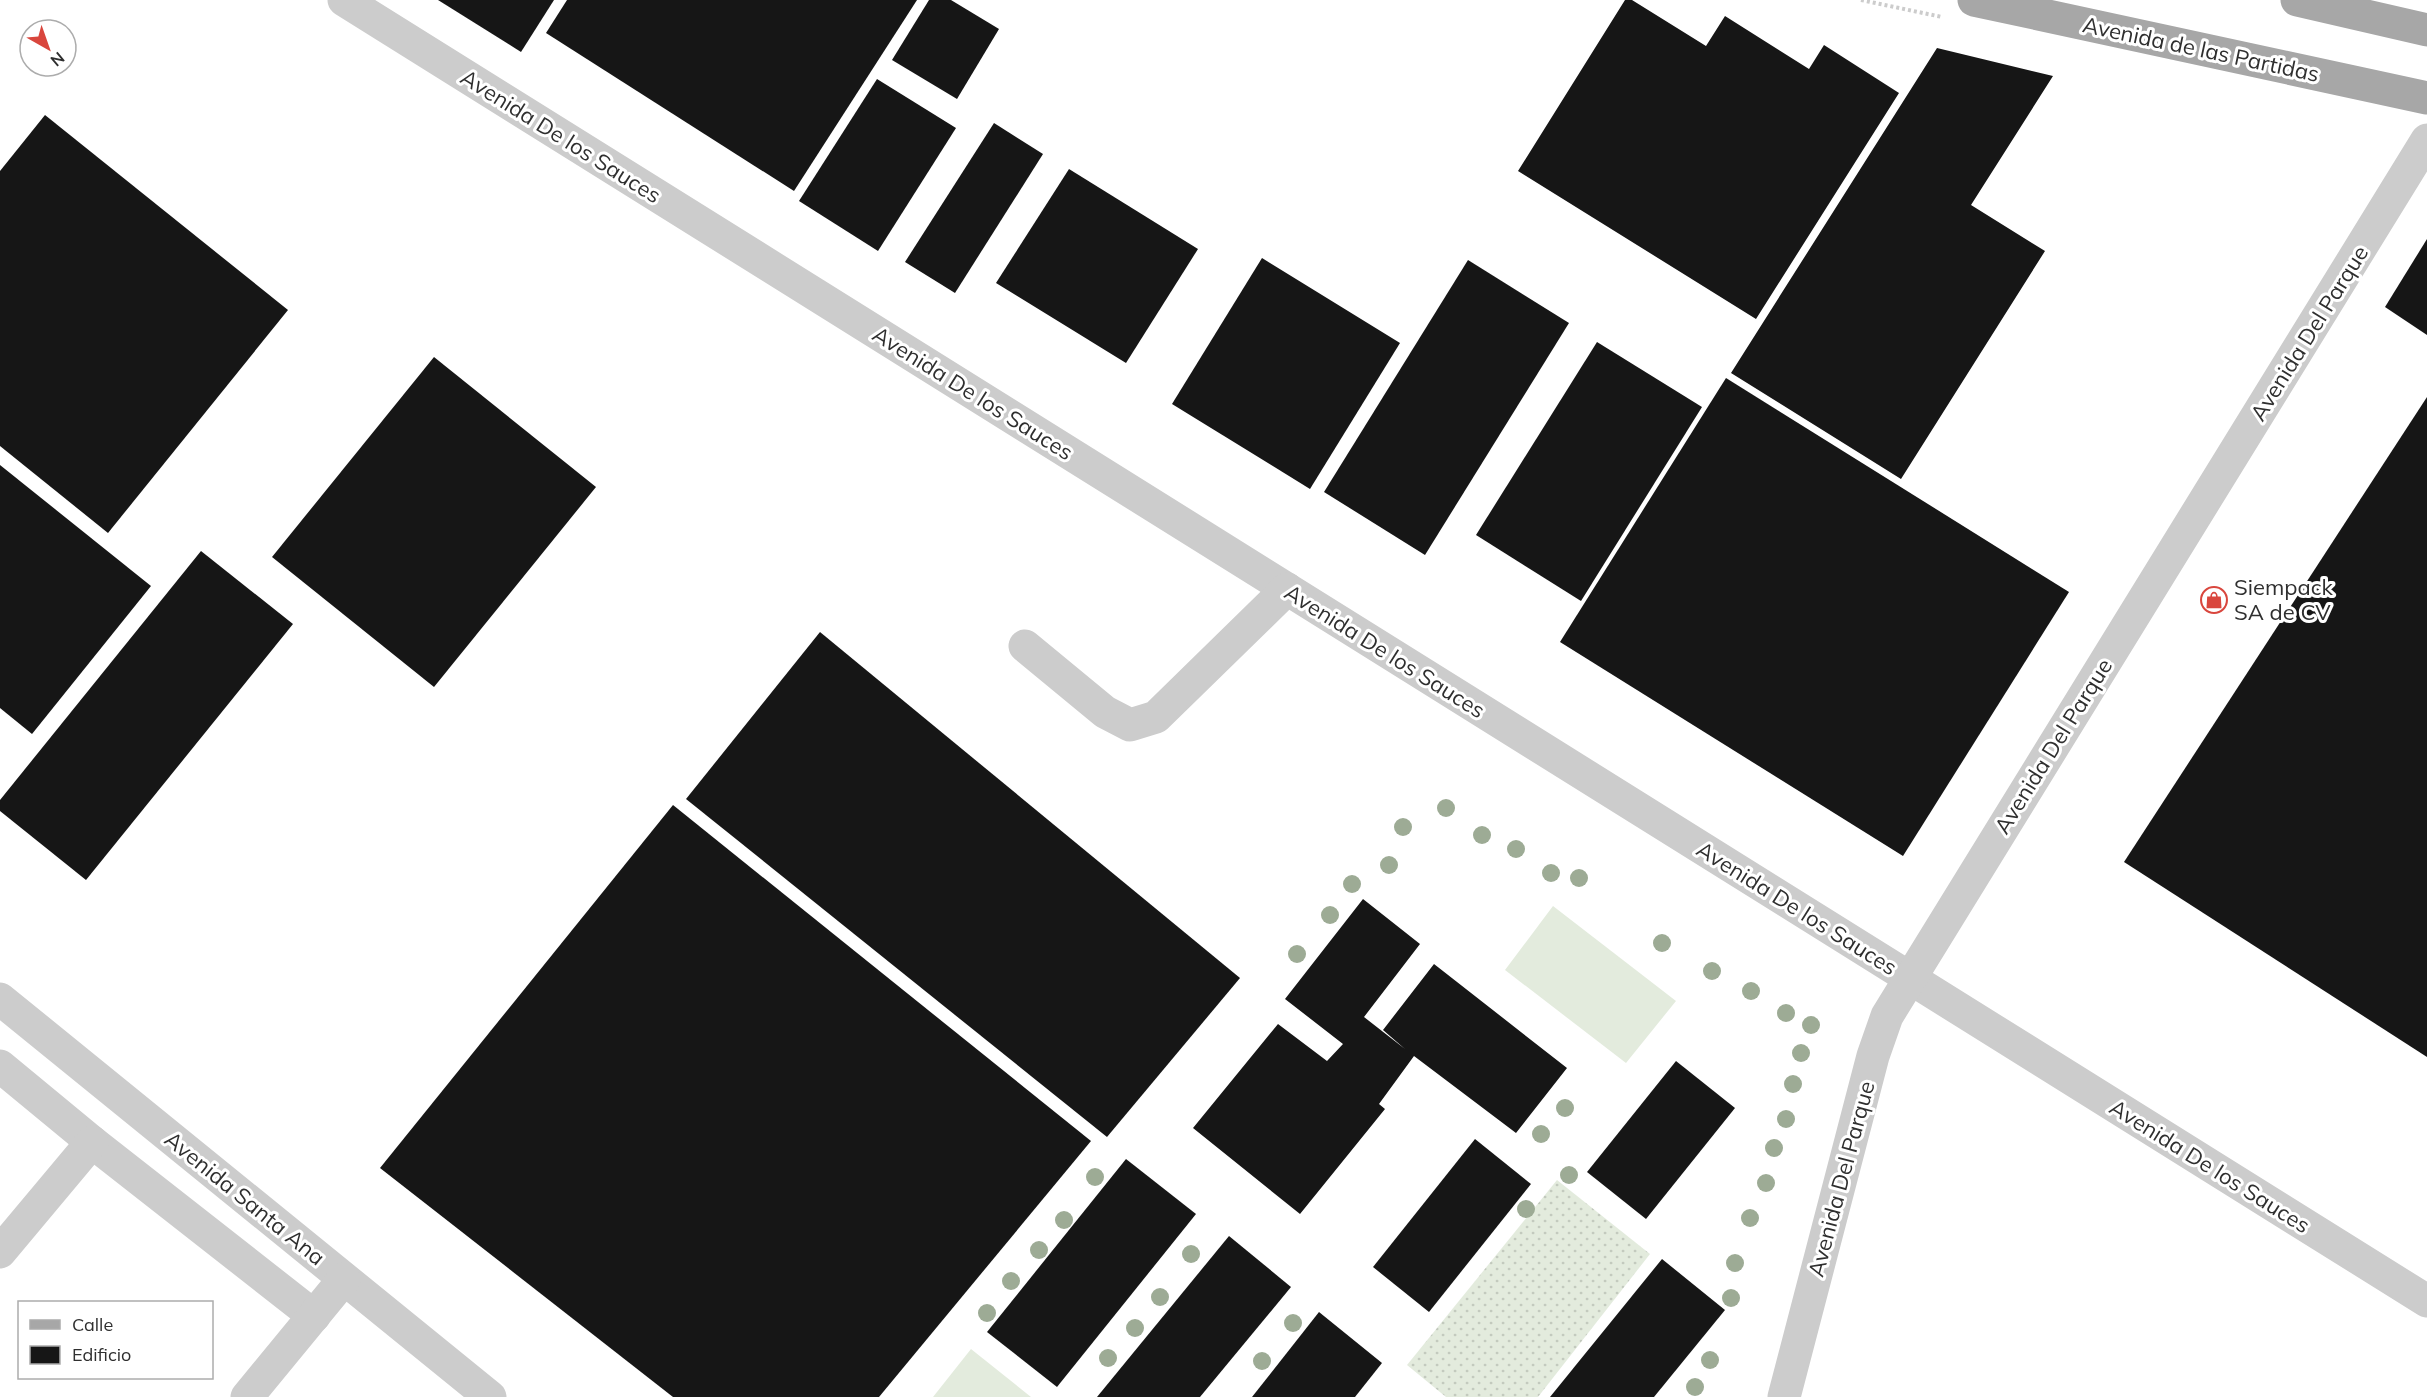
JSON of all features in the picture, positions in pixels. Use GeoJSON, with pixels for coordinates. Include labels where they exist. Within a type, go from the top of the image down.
{"type":"FeatureCollection","features":[{"type":"Feature","properties":{"kind":"main road","name":"Avenida de las Partidas"},"geometry":{"type":"LineString","coordinates":[[1974,0],[2427,98]]}},
{"type":"Feature","properties":{"kind":"main road"},"geometry":{"type":"LineString","coordinates":[[2297,0],[2427,30]]}},
{"type":"Feature","properties":{"kind":"street","name":"Avenida De los Sauces"},"geometry":{"type":"LineString","coordinates":[[344,0],[2427,1301]]}},
{"type":"Feature","properties":{"kind":"street","name":"Avenida Del Parque"},"geometry":{"type":"LineString","coordinates":[[1784,1397],[1873,1056],[1887,1016],[2427,140]]}},
{"type":"Feature","properties":{"kind":"street"},"geometry":{"type":"LineString","coordinates":[[1025,646],[1106,712],[1130,724],[1156,717],[1287,589]]}},
{"type":"Feature","properties":{"kind":"street","name":"Avenida Santa Ana"},"geometry":{"type":"LineString","coordinates":[[0,999],[490,1397]]}},
{"type":"Feature","properties":{"kind":"street"},"geometry":{"type":"LineString","coordinates":[[0,1066],[92,1142],[314,1316]]}},
{"type":"Feature","properties":{"kind":"street"},"geometry":{"type":"LineString","coordinates":[[0,1252],[92,1142]]}},
{"type":"Feature","properties":{"kind":"street"},"geometry":{"type":"LineString","coordinates":[[247,1397],[344,1279]]}},
{"type":"Feature","properties":{"kind":"shaded area"},"geometry":{"type":"Polygon","coordinates":[[[1553,906],[1676,1001],[1626,1063],[1505,970],[1553,906]]]}},
{"type":"Feature","properties":{"kind":"shaded area"},"geometry":{"type":"Polygon","coordinates":[[[1557,1180],[1650,1254],[1538,1397],[1446,1397],[1407,1365],[1557,1180]]]}},
{"type":"Feature","properties":{"kind":"shaded area"},"geometry":{"type":"Polygon","coordinates":[[[971,1349],[1031,1397],[933,1397],[971,1349]]]}},
{"type":"Feature","properties":{"kind":"building"},"geometry":{"type":"Polygon","coordinates":[[[438,0],[554,0],[521,52],[438,0]]]}},
{"type":"Feature","properties":{"kind":"building"},"geometry":{"type":"Polygon","coordinates":[[[567,0],[917,0],[794,191],[546,33],[567,0]]]}},
{"type":"Feature","properties":{"kind":"building"},"geometry":{"type":"Polygon","coordinates":[[[929,0],[951,0],[999,29],[957,99],[892,60],[929,0]]]}},
{"type":"Feature","properties":{"kind":"building"},"geometry":{"type":"Polygon","coordinates":[[[1625,0],[1632,0],[1706,46],[1725,16],[1809,69],[1824,45],[1899,93],[1756,319],[1518,171],[1625,0]]]}},
{"type":"Feature","properties":{"kind":"building"},"geometry":{"type":"Polygon","coordinates":[[[1937,48],[2053,76],[1971,205],[2045,251],[1901,479],[1731,373],[1937,48]]]}},
{"type":"Feature","properties":{"kind":"building"},"geometry":{"type":"Polygon","coordinates":[[[877,79],[956,128],[878,251],[799,201],[877,79]]]}},
{"type":"Feature","properties":{"kind":"building"},"geometry":{"type":"Polygon","coordinates":[[[45,115],[288,310],[108,533],[0,446],[0,171],[45,115]]]}},
{"type":"Feature","properties":{"kind":"building"},"geometry":{"type":"Polygon","coordinates":[[[994,123],[1043,154],[955,293],[905,262],[994,123]]]}},
{"type":"Feature","properties":{"kind":"building"},"geometry":{"type":"Polygon","coordinates":[[[1069,169],[1198,249],[1126,363],[996,283],[1069,169]]]}},
{"type":"Feature","properties":{"kind":"building"},"geometry":{"type":"Polygon","coordinates":[[[2427,239],[2427,335],[2385,307],[2427,239]]]}},
{"type":"Feature","properties":{"kind":"building"},"geometry":{"type":"Polygon","coordinates":[[[1262,258],[1400,343],[1310,489],[1172,404],[1262,258]]]}},
{"type":"Feature","properties":{"kind":"building"},"geometry":{"type":"Polygon","coordinates":[[[1468,260],[1569,323],[1425,555],[1324,492],[1468,260]]]}},
{"type":"Feature","properties":{"kind":"building"},"geometry":{"type":"Polygon","coordinates":[[[1597,342],[1702,407],[1581,601],[1476,535],[1597,342]]]}},
{"type":"Feature","properties":{"kind":"building"},"geometry":{"type":"Polygon","coordinates":[[[434,357],[596,487],[434,687],[272,557],[434,357]]]}},
{"type":"Feature","properties":{"kind":"building"},"geometry":{"type":"Polygon","coordinates":[[[1726,378],[2069,592],[1903,856],[1560,642],[1726,378]]]}},
{"type":"Feature","properties":{"kind":"building"},"geometry":{"type":"Polygon","coordinates":[[[2427,397],[2427,1057],[2124,862],[2427,397]]]}},
{"type":"Feature","properties":{"kind":"building"},"geometry":{"type":"Polygon","coordinates":[[[0,465],[151,586],[32,734],[0,708],[0,465]]]}},
{"type":"Feature","properties":{"kind":"building"},"geometry":{"type":"Polygon","coordinates":[[[201,551],[293,624],[86,880],[0,811],[0,800],[201,551]]]}},
{"type":"Feature","properties":{"kind":"building"},"geometry":{"type":"Polygon","coordinates":[[[820,632],[1240,978],[1107,1137],[686,799],[820,632]]]}},
{"type":"Feature","properties":{"kind":"building"},"geometry":{"type":"Polygon","coordinates":[[[673,805],[1091,1141],[879,1397],[673,1397],[380,1168],[673,805]]]}},
{"type":"Feature","properties":{"kind":"building"},"geometry":{"type":"Polygon","coordinates":[[[1363,899],[1420,944],[1364,1017],[1405,1049],[1383,1030],[1434,964],[1567,1068],[1516,1133],[1414,1056],[1379,1104],[1385,1109],[1300,1214],[1193,1128],[1278,1024],[1327,1061],[1343,1044],[1285,999],[1363,899]]]}},
{"type":"Feature","properties":{"kind":"building"},"geometry":{"type":"Polygon","coordinates":[[[1676,1061],[1735,1108],[1646,1219],[1587,1172],[1676,1061]]]}},
{"type":"Feature","properties":{"kind":"building"},"geometry":{"type":"Polygon","coordinates":[[[1475,1139],[1531,1184],[1429,1312],[1373,1267],[1475,1139]]]}},
{"type":"Feature","properties":{"kind":"building"},"geometry":{"type":"Polygon","coordinates":[[[1126,1159],[1196,1214],[1057,1387],[987,1332],[1126,1159]]]}},
{"type":"Feature","properties":{"kind":"building"},"geometry":{"type":"Polygon","coordinates":[[[1229,1236],[1291,1287],[1200,1397],[1097,1397],[1229,1236]]]}},
{"type":"Feature","properties":{"kind":"building"},"geometry":{"type":"Polygon","coordinates":[[[1662,1259],[1725,1310],[1654,1397],[1550,1397],[1662,1259]]]}},
{"type":"Feature","properties":{"kind":"building"},"geometry":{"type":"Polygon","coordinates":[[[1319,1312],[1382,1363],[1355,1397],[1252,1397],[1319,1312]]]}},
{"type":"Feature","properties":{"kind":"place","name":"Siempack SA de CV"},"geometry":{"type":"Point","coordinates":[2214,600]}}]}
